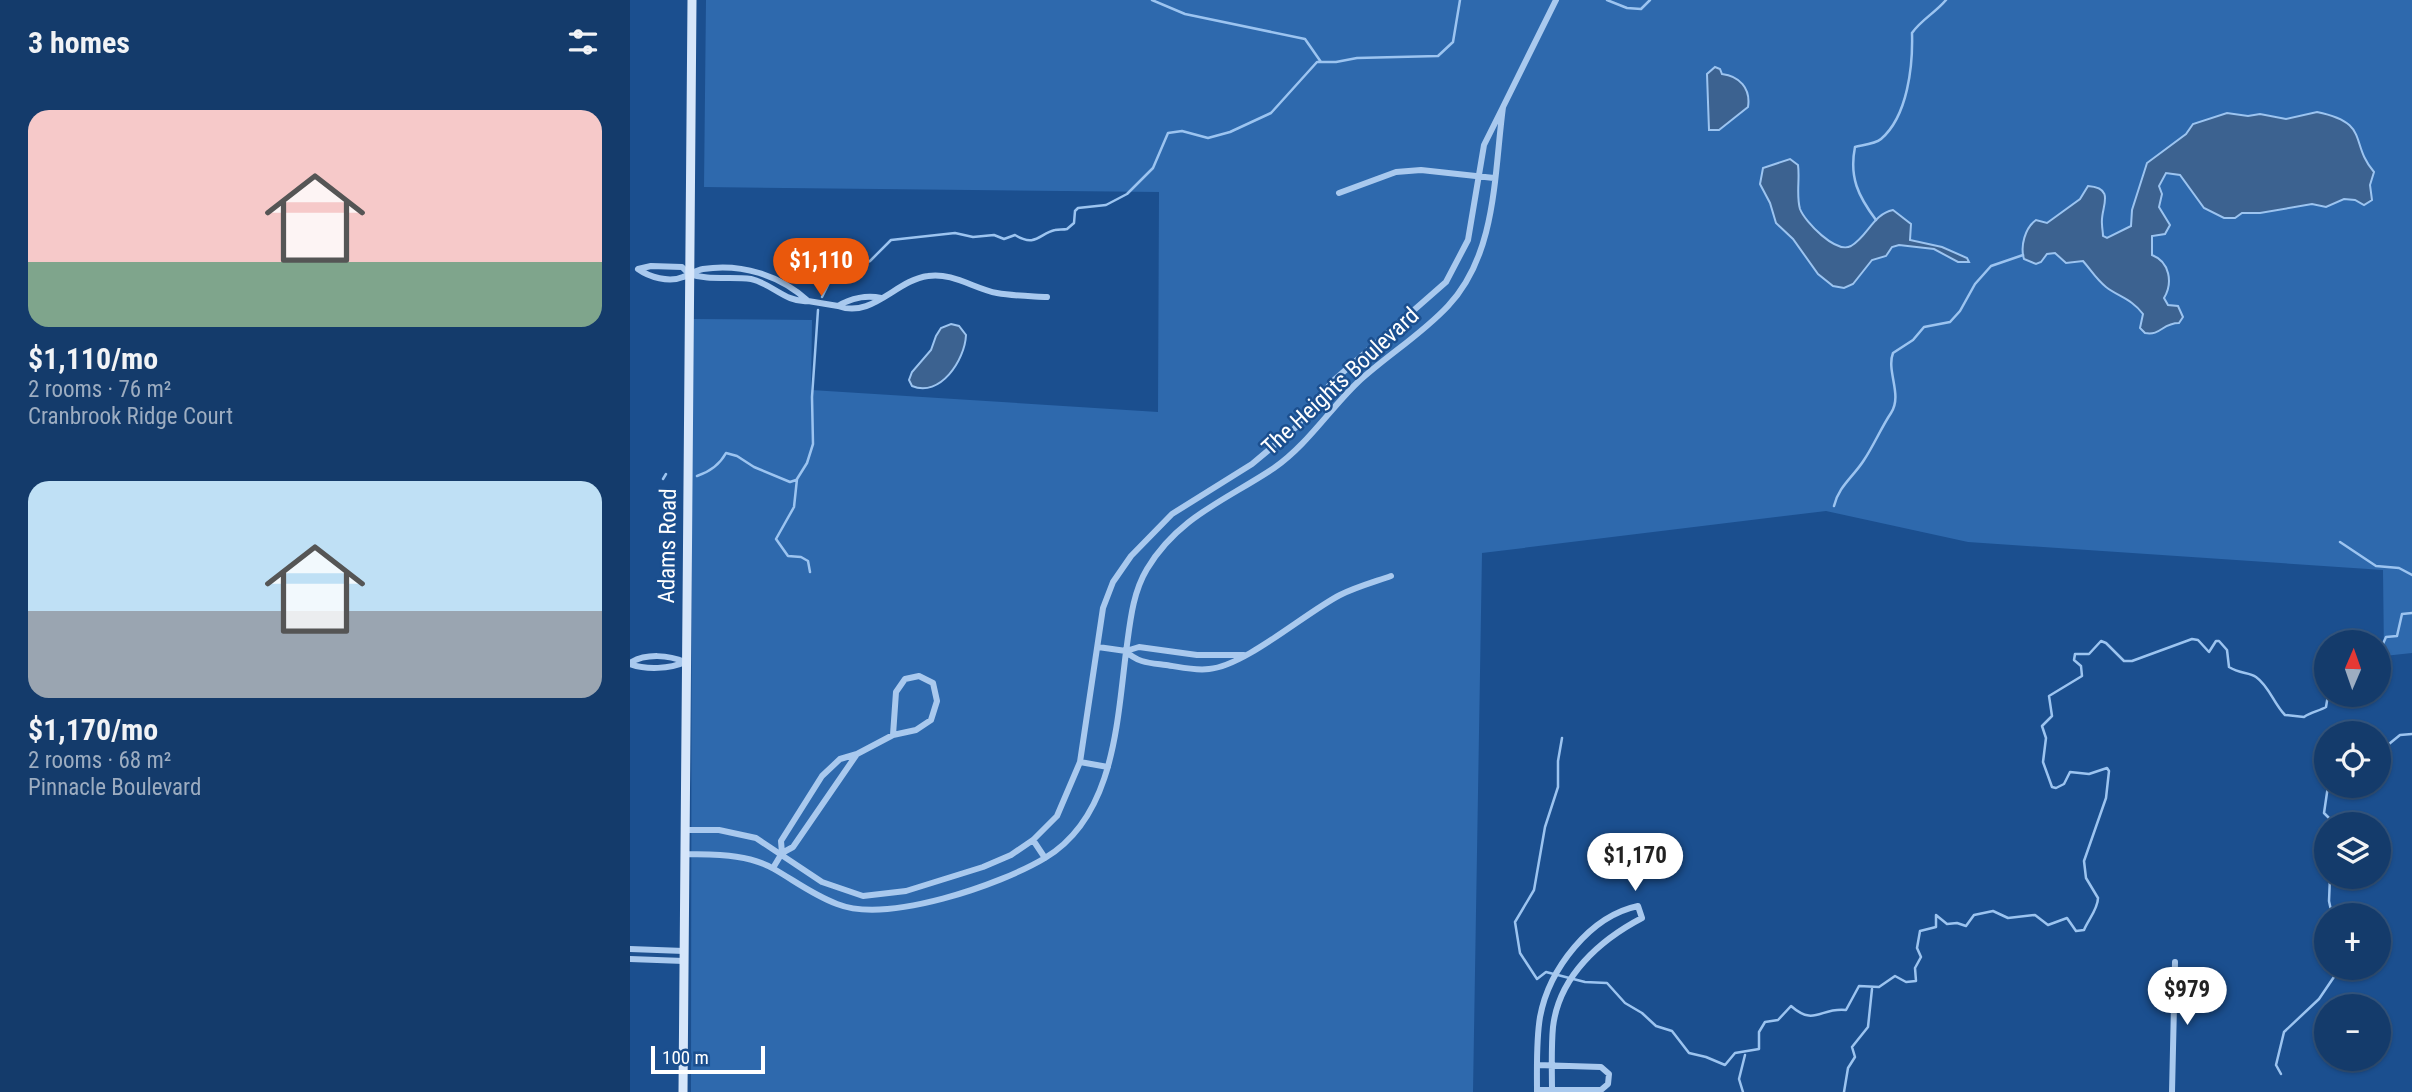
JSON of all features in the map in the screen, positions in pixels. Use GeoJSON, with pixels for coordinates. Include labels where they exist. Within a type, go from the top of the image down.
{"type":"FeatureCollection","features":[{"type":"Feature","properties":{"kind":"main road","name":"Adams Road"},"geometry":{"type":"LineString","coordinates":[[683,1092],[692,0]]}},
{"type":"Feature","properties":{"kind":"street","name":"The Heights Boulevard"},"geometry":{"type":"LineString","coordinates":[[684,830],[719,830],[756,838],[822,882],[863,896],[906,891],[993,863],[1033,840],[1057,816],[1080,762],[1103,608],[1109,590],[1143,544],[1172,513],[1257,460],[1295,428],[1333,381],[1434,294],[1450,275],[1468,240],[1486,138],[1556,0]]}},
{"type":"Feature","properties":{"kind":"street","name":"The Heights Boulevard"},"geometry":{"type":"LineString","coordinates":[[684,854],[733,855],[773,868],[797,885],[840,906],[873,909],[906,907],[1012,874],[1045,858],[1067,843],[1086,821],[1108,767],[1126,651],[1138,592],[1147,569],[1183,524],[1267,472],[1306,441],[1357,383],[1445,309],[1465,284],[1484,242],[1503,107]]}},
{"type":"Feature","properties":{"kind":"street"},"geometry":{"type":"LineString","coordinates":[[1339,193],[1396,172],[1421,170],[1494,178]]}},
{"type":"Feature","properties":{"kind":"street"},"geometry":{"type":"LineString","coordinates":[[634,267],[682,267],[689,274],[701,278],[752,279],[797,302],[838,306],[846,300],[871,296],[881,298],[928,276],[957,279],[998,293],[1047,297]]}},
{"type":"Feature","properties":{"kind":"street"},"geometry":{"type":"LineString","coordinates":[[634,267],[650,277],[681,279],[702,269],[754,269],[799,293],[808,301]]}},
{"type":"Feature","properties":{"kind":"street"},"geometry":{"type":"LineString","coordinates":[[758,282],[761,272]]}},
{"type":"Feature","properties":{"kind":"street"},"geometry":{"type":"LineString","coordinates":[[1450,275],[1465,284]]}},
{"type":"Feature","properties":{"kind":"street"},"geometry":{"type":"LineString","coordinates":[[1376,344],[1387,358]]}},
{"type":"Feature","properties":{"kind":"street"},"geometry":{"type":"LineString","coordinates":[[1257,460],[1267,472]]}},
{"type":"Feature","properties":{"kind":"street"},"geometry":{"type":"LineString","coordinates":[[1143,544],[1157,555]]}},
{"type":"Feature","properties":{"kind":"street"},"geometry":{"type":"LineString","coordinates":[[1126,651],[1136,660],[1197,669],[1218,668],[1244,655],[1339,596],[1391,576]]}},
{"type":"Feature","properties":{"kind":"street"},"geometry":{"type":"LineString","coordinates":[[1098,647],[1126,651],[1146,647],[1197,655],[1244,655]]}},
{"type":"Feature","properties":{"kind":"street"},"geometry":{"type":"LineString","coordinates":[[630,663],[639,657],[674,657],[685,662]]}},
{"type":"Feature","properties":{"kind":"street"},"geometry":{"type":"LineString","coordinates":[[782,853],[780,841],[822,776],[839,759],[857,754],[893,735],[916,730],[931,720],[937,701],[933,683],[919,676],[905,679],[896,692],[893,735]]}},
{"type":"Feature","properties":{"kind":"street"},"geometry":{"type":"LineString","coordinates":[[773,868],[782,853],[793,847],[857,754]]}},
{"type":"Feature","properties":{"kind":"street"},"geometry":{"type":"LineString","coordinates":[[1080,762],[1108,767]]}},
{"type":"Feature","properties":{"kind":"street"},"geometry":{"type":"LineString","coordinates":[[1033,840],[1045,858]]}},
{"type":"Feature","properties":{"kind":"street"},"geometry":{"type":"LineString","coordinates":[[940,880],[944,897]]}},
{"type":"Feature","properties":{"kind":"street"},"geometry":{"type":"LineString","coordinates":[[840,906],[845,890]]}},
{"type":"Feature","properties":{"kind":"street"},"geometry":{"type":"LineString","coordinates":[[1537,1065],[1552,1065],[1601,1067],[1609,1074],[1608,1084],[1601,1090],[1552,1091],[1537,1091],[1537,1065],[1544,1007],[1553,980],[1572,951],[1590,931],[1625,909],[1638,906],[1642,918],[1616,932],[1576,968],[1553,1025],[1552,1065],[1552,1091]]}},
{"type":"Feature","properties":{"kind":"street"},"geometry":{"type":"LineString","coordinates":[[1590,931],[1602,944]]}},
{"type":"Feature","properties":{"kind":"street"},"geometry":{"type":"LineString","coordinates":[[630,949],[684,956]]}},
{"type":"Feature","properties":{"kind":"street"},"geometry":{"type":"LineString","coordinates":[[630,959],[684,956]]}},
{"type":"Feature","properties":{"kind":"street"},"geometry":{"type":"LineString","coordinates":[[2172,1092],[2175,961]]}},
{"type":"Feature","properties":{"kind":"street"},"geometry":{"type":"LineString","coordinates":[[1544,1007],[1558,1010]]}},
{"type":"Feature","properties":{"kind":"shaded area"},"geometry":{"type":"Polygon","coordinates":[[[706,0],[2412,0],[2412,653],[2391,655],[2391,630],[2384,630],[2383,570],[1968,542],[1826,511],[1482,553],[1473,1092],[691,1092],[692,319],[812,320],[811,390],[1158,412],[1159,192],[704,187],[706,0]]]}},
{"type":"Feature","properties":{"kind":"shaded area"},"geometry":{"type":"Polygon","coordinates":[[[1715,67],[1720,69],[1722,74],[1734,77],[1742,84],[1748,94],[1748,107],[1719,130],[1709,130],[1707,74],[1715,67]]]}},
{"type":"Feature","properties":{"kind":"shaded area"},"geometry":{"type":"Polygon","coordinates":[[[2317,112],[2345,122],[2352,128],[2374,172],[2370,185],[2372,200],[2364,205],[2355,200],[2344,199],[2326,207],[2312,204],[2260,213],[2242,213],[2235,218],[2224,218],[2204,208],[2180,175],[2166,173],[2159,186],[2162,194],[2159,207],[2170,225],[2165,234],[2152,236],[2152,255],[2166,268],[2169,280],[2164,298],[2168,305],[2178,306],[2183,317],[2179,323],[2155,333],[2145,333],[2140,328],[2143,314],[2139,309],[2106,287],[2083,261],[2066,263],[2055,253],[2047,254],[2036,264],[2024,259],[2024,238],[2032,223],[2036,220],[2047,223],[2080,199],[2088,186],[2097,188],[2105,195],[2103,236],[2107,238],[2131,226],[2132,210],[2147,163],[2186,134],[2193,124],[2227,113],[2248,116],[2260,114],[2286,119],[2317,112]]]}},
{"type":"Feature","properties":{"kind":"shaded area"},"geometry":{"type":"Polygon","coordinates":[[[1790,159],[1798,165],[1800,209],[1814,229],[1830,241],[1845,247],[1851,246],[1880,216],[1893,210],[1911,224],[1910,240],[1942,247],[1967,258],[1969,262],[1958,262],[1934,249],[1899,245],[1892,247],[1886,256],[1872,260],[1853,284],[1844,288],[1833,286],[1818,274],[1793,239],[1776,223],[1760,184],[1763,168],[1790,159]]]}},
{"type":"Feature","properties":{"kind":"shaded area"},"geometry":{"type":"Polygon","coordinates":[[[951,324],[959,326],[966,335],[965,345],[956,365],[941,382],[932,387],[912,386],[909,380],[912,372],[931,350],[941,328],[951,324]]]}},
{"type":"Feature","properties":{"kind":"waterway"},"geometry":{"type":"LineString","coordinates":[[1152,0],[1185,14],[1305,39],[1321,62]]}},
{"type":"Feature","properties":{"kind":"waterway"},"geometry":{"type":"LineString","coordinates":[[822,297],[832,277],[870,261],[891,240],[955,233],[973,237],[994,235],[1004,239],[1015,235],[1033,240],[1056,230],[1067,229],[1074,223],[1075,211],[1078,208],[1106,205],[1127,194],[1153,168],[1168,133],[1182,131],[1208,138],[1230,132],[1271,113],[1317,62],[1438,56],[1453,42],[1460,0]]}},
{"type":"Feature","properties":{"kind":"waterway"},"geometry":{"type":"LineString","coordinates":[[1607,0],[1627,8],[1641,9],[1650,0]]}},
{"type":"Feature","properties":{"kind":"waterway"},"geometry":{"type":"LineString","coordinates":[[1876,220],[1856,186],[1853,168],[1855,147],[1878,141],[1890,129],[1903,104],[1907,89],[1912,33],[1946,0]]}},
{"type":"Feature","properties":{"kind":"waterway"},"geometry":{"type":"LineString","coordinates":[[1834,506],[1839,493],[1864,460],[1894,406],[1895,391],[1891,367],[1893,353],[1913,340],[1924,327],[1950,322],[1960,311],[1975,284],[1991,266],[2023,255]]}},
{"type":"Feature","properties":{"kind":"waterway"},"geometry":{"type":"LineString","coordinates":[[810,572],[808,561],[801,557],[788,556],[776,539],[794,507],[797,479],[807,463],[813,444],[812,397],[818,310]]}},
{"type":"Feature","properties":{"kind":"waterway"},"geometry":{"type":"LineString","coordinates":[[697,476],[714,467],[726,453],[790,482],[796,480]]}},
{"type":"Feature","properties":{"kind":"waterway"},"geometry":{"type":"LineString","coordinates":[[663,479],[666,474]]}},
{"type":"Feature","properties":{"kind":"waterway"},"geometry":{"type":"LineString","coordinates":[[2340,542],[2376,566],[2399,568],[2412,575]]}},
{"type":"Feature","properties":{"kind":"waterway"},"geometry":{"type":"LineString","coordinates":[[2391,637],[2397,636],[2402,614],[2412,613]]}},
{"type":"Feature","properties":{"kind":"waterway"},"geometry":{"type":"LineString","coordinates":[[1562,738],[1558,761],[1558,787],[1545,827],[1534,890],[1515,922],[1520,953],[1537,979],[1546,972],[1585,982],[1607,983],[1625,1003],[1656,1026],[1672,1031],[1689,1053],[1725,1065],[1735,1053],[1759,1049],[1759,1032],[1765,1022],[1778,1020],[1791,1006],[1812,1016],[1846,1010],[1859,986],[1879,987],[1895,976],[1906,982],[1916,981],[1915,968],[1921,957],[1917,948],[1920,931],[1936,927],[1936,915],[1947,924],[1966,926],[1974,915],[1993,911],[2008,918],[2035,915],[2048,925],[2067,918],[2076,931],[2084,930],[2098,902],[2086,878],[2084,861],[2106,798],[2109,771],[2107,768],[2089,774],[2070,772],[2064,784],[2056,788],[2052,787],[2043,762],[2046,738],[2042,726],[2052,716],[2049,696],[2082,676],[2081,666],[2074,660],[2075,654],[2089,654],[2101,641],[2124,661],[2132,661],[2192,639],[2198,640],[2209,652],[2216,641],[2219,641],[2227,650],[2229,667],[2253,675],[2261,681],[2285,715],[2304,717],[2326,707]]}},
{"type":"Feature","properties":{"kind":"waterway"},"geometry":{"type":"LineString","coordinates":[[2391,742],[2400,735],[2412,734]]}},
{"type":"Feature","properties":{"kind":"waterway"},"geometry":{"type":"LineString","coordinates":[[2324,812],[2326,798]]}},
{"type":"Feature","properties":{"kind":"waterway"},"geometry":{"type":"LineString","coordinates":[[2329,903],[2330,889]]}},
{"type":"Feature","properties":{"kind":"waterway"},"geometry":{"type":"LineString","coordinates":[[2281,1074],[2276,1065],[2284,1032],[2319,999],[2332,980]]}},
{"type":"Feature","properties":{"kind":"waterway"},"geometry":{"type":"LineString","coordinates":[[1844,1092],[1848,1068],[1855,1057],[1852,1047],[1868,1027],[1872,989]]}},
{"type":"Feature","properties":{"kind":"waterway"},"geometry":{"type":"LineString","coordinates":[[1743,1092],[1739,1079],[1745,1055]]}}]}
